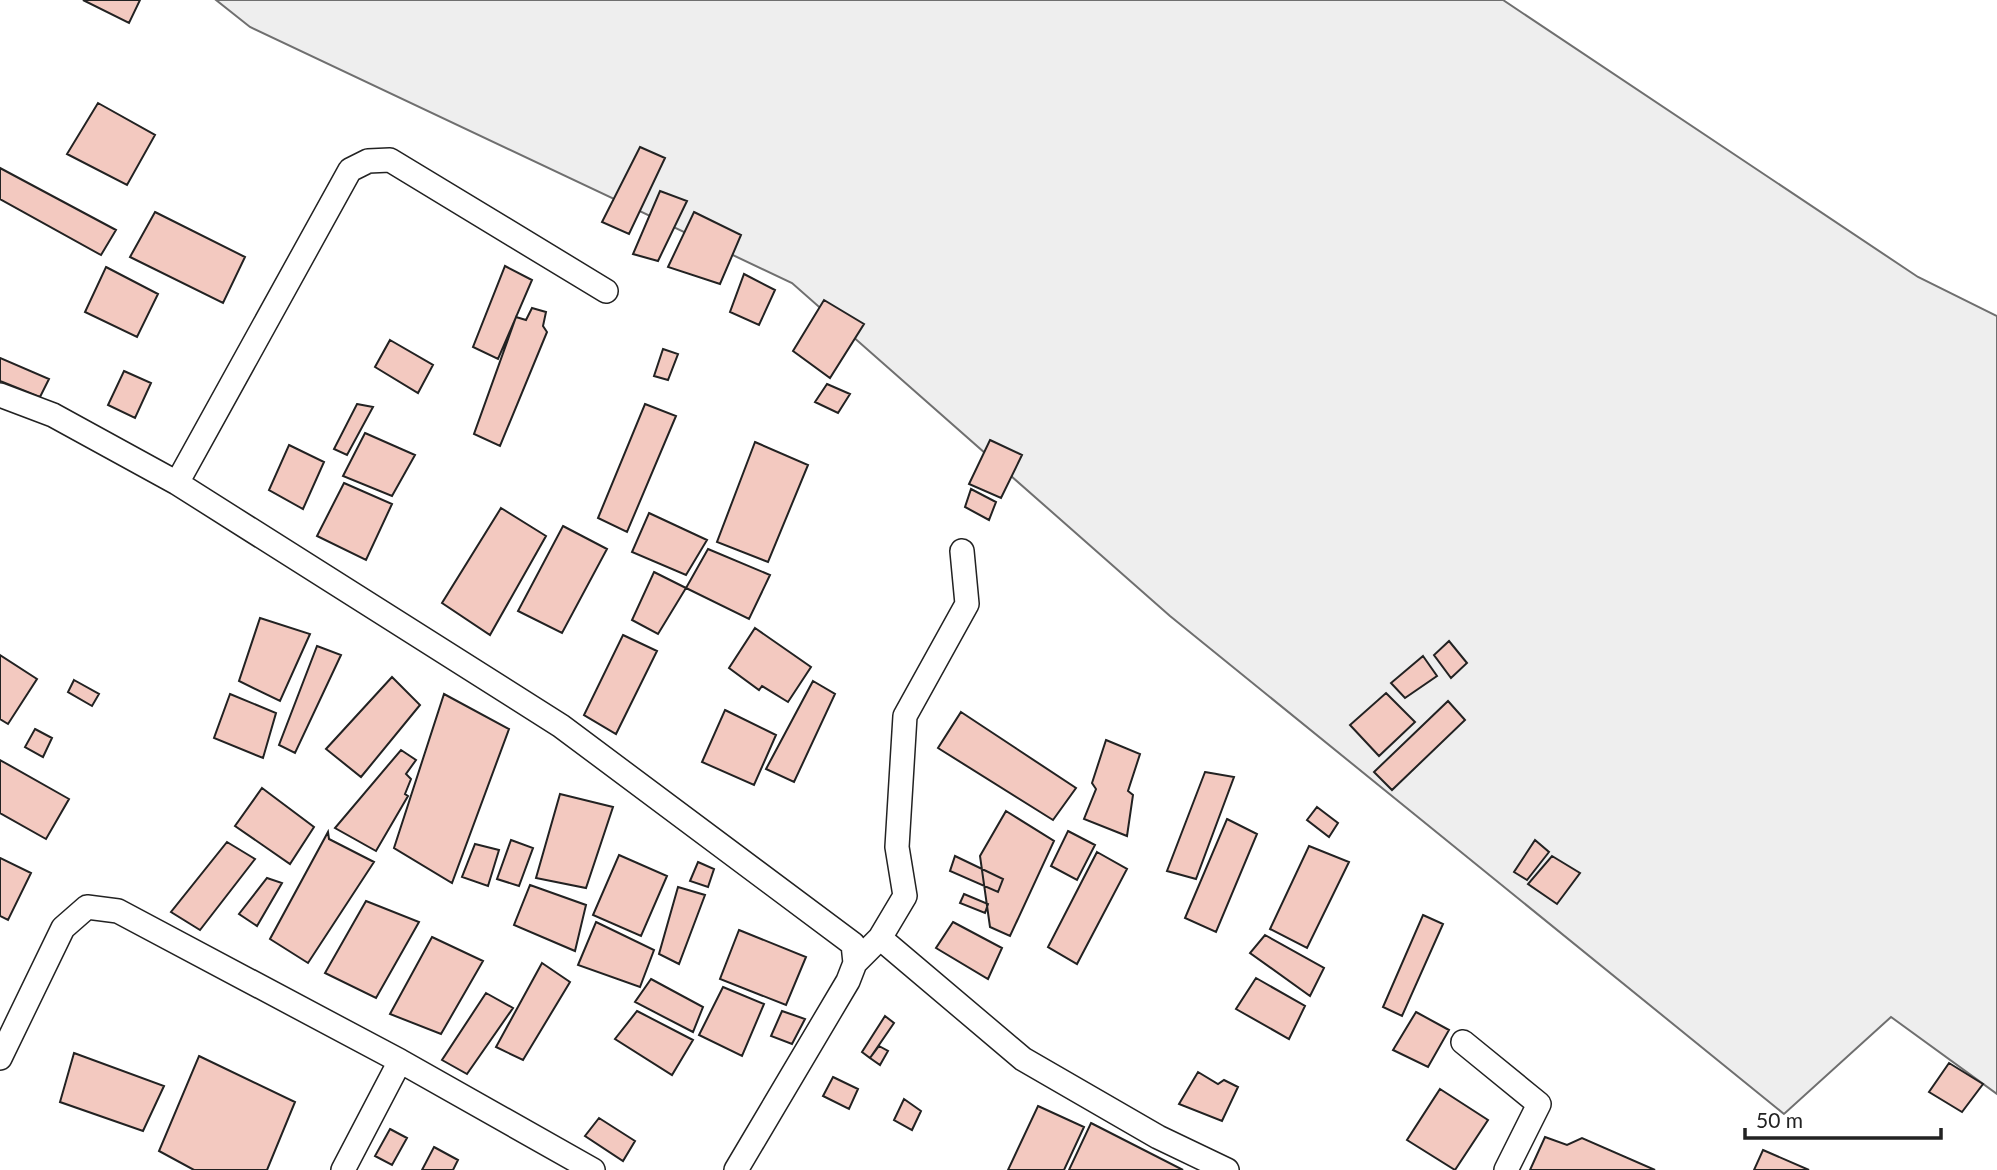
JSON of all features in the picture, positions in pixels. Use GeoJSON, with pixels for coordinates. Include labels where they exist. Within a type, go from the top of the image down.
{"type":"FeatureCollection","features":[{"type":"Feature","properties":{"kind":"street"},"geometry":{"type":"LineString","coordinates":[[177,483],[350,170],[368,160],[390,160],[606,290]]}},
{"type":"Feature","properties":{"kind":"street"},"geometry":{"type":"LineString","coordinates":[[0,395],[53,415],[177,483],[561,726],[853,944],[855,963]]}},
{"type":"Feature","properties":{"kind":"street"},"geometry":{"type":"LineString","coordinates":[[736,1170],[848,981],[855,963],[880,938],[905,896],[897,847],[905,716],[967,604],[962,551]]}},
{"type":"Feature","properties":{"kind":"street"},"geometry":{"type":"LineString","coordinates":[[0,1058],[63,928],[87,908],[118,911],[400,1061],[593,1170]]}},
{"type":"Feature","properties":{"kind":"street"},"geometry":{"type":"LineString","coordinates":[[880,938],[1023,1059],[1158,1137],[1227,1170]]}},
{"type":"Feature","properties":{"kind":"street"},"geometry":{"type":"LineString","coordinates":[[1462,1042],[1539,1104],[1506,1170]]}},
{"type":"Feature","properties":{"kind":"street"},"geometry":{"type":"LineString","coordinates":[[343,1170],[400,1061]]}},
{"type":"Feature","properties":{"kind":"shaded area"},"geometry":{"type":"Polygon","coordinates":[[[216,0],[1503,0],[1918,277],[1997,316],[1997,1094],[1891,1017],[1784,1114],[1170,616],[792,283],[250,27],[216,0]]]}},
{"type":"Feature","properties":{"kind":"building"},"geometry":{"type":"Polygon","coordinates":[[[83,0],[140,0],[129,23],[83,0]]]}},
{"type":"Feature","properties":{"kind":"building"},"geometry":{"type":"Polygon","coordinates":[[[98,103],[155,135],[127,185],[67,154],[98,103]]]}},
{"type":"Feature","properties":{"kind":"building"},"geometry":{"type":"Polygon","coordinates":[[[640,147],[665,158],[629,234],[602,222],[640,147]]]}},
{"type":"Feature","properties":{"kind":"building"},"geometry":{"type":"Polygon","coordinates":[[[0,168],[116,230],[101,255],[0,199],[0,168]]]}},
{"type":"Feature","properties":{"kind":"building"},"geometry":{"type":"Polygon","coordinates":[[[660,191],[687,201],[658,261],[633,254],[660,191]]]}},
{"type":"Feature","properties":{"kind":"building"},"geometry":{"type":"Polygon","coordinates":[[[155,212],[245,257],[223,303],[130,257],[155,212]]]}},
{"type":"Feature","properties":{"kind":"building"},"geometry":{"type":"Polygon","coordinates":[[[694,212],[741,235],[720,284],[668,267],[694,212]]]}},
{"type":"Feature","properties":{"kind":"building"},"geometry":{"type":"Polygon","coordinates":[[[505,266],[532,280],[498,359],[473,347],[505,266]]]}},
{"type":"Feature","properties":{"kind":"building"},"geometry":{"type":"Polygon","coordinates":[[[106,267],[158,294],[137,337],[85,312],[106,267]]]}},
{"type":"Feature","properties":{"kind":"building"},"geometry":{"type":"Polygon","coordinates":[[[744,274],[775,290],[759,325],[730,312],[744,274]]]}},
{"type":"Feature","properties":{"kind":"building"},"geometry":{"type":"Polygon","coordinates":[[[824,300],[864,324],[830,378],[793,351],[824,300]]]}},
{"type":"Feature","properties":{"kind":"building"},"geometry":{"type":"Polygon","coordinates":[[[532,308],[546,312],[543,326],[547,332],[500,446],[474,434],[516,317],[526,320],[532,308]]]}},
{"type":"Feature","properties":{"kind":"building"},"geometry":{"type":"Polygon","coordinates":[[[390,340],[433,365],[418,393],[375,367],[390,340]]]}},
{"type":"Feature","properties":{"kind":"building"},"geometry":{"type":"Polygon","coordinates":[[[663,349],[678,354],[668,380],[654,376],[663,349]]]}},
{"type":"Feature","properties":{"kind":"building"},"geometry":{"type":"Polygon","coordinates":[[[0,358],[49,379],[40,397],[0,381],[0,358]]]}},
{"type":"Feature","properties":{"kind":"building"},"geometry":{"type":"Polygon","coordinates":[[[124,371],[151,383],[135,418],[108,405],[124,371]]]}},
{"type":"Feature","properties":{"kind":"building"},"geometry":{"type":"Polygon","coordinates":[[[827,384],[850,394],[838,413],[815,402],[827,384]]]}},
{"type":"Feature","properties":{"kind":"building"},"geometry":{"type":"Polygon","coordinates":[[[357,404],[373,407],[347,455],[334,449],[357,404]]]}},
{"type":"Feature","properties":{"kind":"building"},"geometry":{"type":"Polygon","coordinates":[[[645,404],[676,416],[627,532],[598,518],[645,404]]]}},
{"type":"Feature","properties":{"kind":"building"},"geometry":{"type":"Polygon","coordinates":[[[365,433],[415,455],[392,496],[343,476],[365,433]]]}},
{"type":"Feature","properties":{"kind":"building"},"geometry":{"type":"Polygon","coordinates":[[[990,440],[1022,455],[1001,498],[969,484],[990,440]]]}},
{"type":"Feature","properties":{"kind":"building"},"geometry":{"type":"Polygon","coordinates":[[[755,442],[808,465],[768,562],[717,542],[755,442]]]}},
{"type":"Feature","properties":{"kind":"building"},"geometry":{"type":"Polygon","coordinates":[[[289,445],[324,462],[303,509],[269,490],[289,445]]]}},
{"type":"Feature","properties":{"kind":"building"},"geometry":{"type":"Polygon","coordinates":[[[344,483],[392,504],[366,560],[317,536],[344,483]]]}},
{"type":"Feature","properties":{"kind":"building"},"geometry":{"type":"Polygon","coordinates":[[[971,489],[996,502],[989,520],[965,507],[971,489]]]}},
{"type":"Feature","properties":{"kind":"building"},"geometry":{"type":"Polygon","coordinates":[[[501,508],[546,536],[490,635],[442,603],[501,508]]]}},
{"type":"Feature","properties":{"kind":"building"},"geometry":{"type":"Polygon","coordinates":[[[649,513],[707,540],[686,575],[632,552],[649,513]]]}},
{"type":"Feature","properties":{"kind":"building"},"geometry":{"type":"Polygon","coordinates":[[[563,526],[607,549],[562,633],[518,611],[563,526]]]}},
{"type":"Feature","properties":{"kind":"building"},"geometry":{"type":"Polygon","coordinates":[[[708,549],[770,575],[749,619],[686,588],[708,549]]]}},
{"type":"Feature","properties":{"kind":"building"},"geometry":{"type":"Polygon","coordinates":[[[654,572],[686,588],[658,634],[632,620],[654,572]]]}},
{"type":"Feature","properties":{"kind":"building"},"geometry":{"type":"Polygon","coordinates":[[[260,618],[310,634],[280,701],[239,681],[260,618]]]}},
{"type":"Feature","properties":{"kind":"building"},"geometry":{"type":"Polygon","coordinates":[[[755,628],[811,667],[788,702],[762,686],[759,690],[729,668],[755,628]]]}},
{"type":"Feature","properties":{"kind":"building"},"geometry":{"type":"Polygon","coordinates":[[[623,635],[657,651],[616,734],[584,715],[623,635]]]}},
{"type":"Feature","properties":{"kind":"building"},"geometry":{"type":"Polygon","coordinates":[[[1449,641],[1467,663],[1451,678],[1434,655],[1449,641]]]}},
{"type":"Feature","properties":{"kind":"building"},"geometry":{"type":"Polygon","coordinates":[[[317,646],[341,655],[295,753],[279,745],[317,646]]]}},
{"type":"Feature","properties":{"kind":"building"},"geometry":{"type":"Polygon","coordinates":[[[0,655],[37,679],[8,724],[0,719],[0,655]]]}},
{"type":"Feature","properties":{"kind":"building"},"geometry":{"type":"Polygon","coordinates":[[[1423,656],[1437,676],[1405,698],[1391,683],[1423,656]]]}},
{"type":"Feature","properties":{"kind":"building"},"geometry":{"type":"Polygon","coordinates":[[[392,677],[420,705],[361,777],[326,749],[392,677]]]}},
{"type":"Feature","properties":{"kind":"building"},"geometry":{"type":"Polygon","coordinates":[[[74,680],[99,694],[92,706],[68,692],[74,680]]]}},
{"type":"Feature","properties":{"kind":"building"},"geometry":{"type":"Polygon","coordinates":[[[813,681],[835,694],[794,782],[766,769],[813,681]]]}},
{"type":"Feature","properties":{"kind":"building"},"geometry":{"type":"Polygon","coordinates":[[[1386,693],[1415,722],[1379,756],[1350,725],[1386,693]]]}},
{"type":"Feature","properties":{"kind":"building"},"geometry":{"type":"Polygon","coordinates":[[[230,694],[276,713],[263,758],[214,738],[230,694]]]}},
{"type":"Feature","properties":{"kind":"building"},"geometry":{"type":"Polygon","coordinates":[[[444,694],[509,729],[452,883],[394,848],[444,694]]]}},
{"type":"Feature","properties":{"kind":"building"},"geometry":{"type":"Polygon","coordinates":[[[1448,701],[1465,720],[1392,790],[1374,772],[1448,701]]]}},
{"type":"Feature","properties":{"kind":"building"},"geometry":{"type":"Polygon","coordinates":[[[725,710],[776,735],[754,785],[702,762],[725,710]]]}},
{"type":"Feature","properties":{"kind":"building"},"geometry":{"type":"Polygon","coordinates":[[[961,712],[1076,788],[1053,820],[938,748],[961,712]]]}},
{"type":"Feature","properties":{"kind":"building"},"geometry":{"type":"Polygon","coordinates":[[[35,729],[52,738],[43,757],[25,747],[35,729]]]}},
{"type":"Feature","properties":{"kind":"building"},"geometry":{"type":"Polygon","coordinates":[[[1106,740],[1140,754],[1128,791],[1133,795],[1127,836],[1084,819],[1096,789],[1092,783],[1106,740]]]}},
{"type":"Feature","properties":{"kind":"building"},"geometry":{"type":"Polygon","coordinates":[[[401,750],[416,760],[406,774],[411,779],[405,794],[408,796],[376,851],[335,828],[401,750]]]}},
{"type":"Feature","properties":{"kind":"building"},"geometry":{"type":"Polygon","coordinates":[[[0,760],[69,799],[46,839],[0,813],[0,760]]]}},
{"type":"Feature","properties":{"kind":"building"},"geometry":{"type":"Polygon","coordinates":[[[1205,772],[1234,777],[1196,879],[1167,871],[1205,772]]]}},
{"type":"Feature","properties":{"kind":"building"},"geometry":{"type":"Polygon","coordinates":[[[262,788],[314,827],[290,864],[235,826],[262,788]]]}},
{"type":"Feature","properties":{"kind":"building"},"geometry":{"type":"Polygon","coordinates":[[[560,794],[613,807],[586,888],[536,878],[560,794]]]}},
{"type":"Feature","properties":{"kind":"building"},"geometry":{"type":"Polygon","coordinates":[[[1317,807],[1338,823],[1329,837],[1307,820],[1317,807]]]}},
{"type":"Feature","properties":{"kind":"building"},"geometry":{"type":"Polygon","coordinates":[[[1006,811],[1054,841],[1010,936],[990,927],[980,856],[1006,811]]]}},
{"type":"Feature","properties":{"kind":"building"},"geometry":{"type":"Polygon","coordinates":[[[1227,819],[1257,834],[1216,932],[1185,918],[1227,819]]]}},
{"type":"Feature","properties":{"kind":"building"},"geometry":{"type":"Polygon","coordinates":[[[1068,831],[1095,845],[1077,880],[1051,866],[1068,831]]]}},
{"type":"Feature","properties":{"kind":"building"},"geometry":{"type":"Polygon","coordinates":[[[328,832],[329,839],[374,862],[308,963],[270,939],[328,832]]]}},
{"type":"Feature","properties":{"kind":"building"},"geometry":{"type":"Polygon","coordinates":[[[511,840],[533,848],[519,886],[497,879],[511,840]]]}},
{"type":"Feature","properties":{"kind":"building"},"geometry":{"type":"Polygon","coordinates":[[[1535,840],[1549,852],[1527,880],[1514,872],[1535,840]]]}},
{"type":"Feature","properties":{"kind":"building"},"geometry":{"type":"Polygon","coordinates":[[[227,842],[255,859],[200,930],[171,912],[227,842]]]}},
{"type":"Feature","properties":{"kind":"building"},"geometry":{"type":"Polygon","coordinates":[[[475,844],[499,850],[488,886],[462,877],[475,844]]]}},
{"type":"Feature","properties":{"kind":"building"},"geometry":{"type":"Polygon","coordinates":[[[1309,846],[1349,862],[1307,948],[1270,929],[1309,846]]]}},
{"type":"Feature","properties":{"kind":"building"},"geometry":{"type":"Polygon","coordinates":[[[1097,852],[1127,869],[1077,964],[1048,947],[1097,852]]]}},
{"type":"Feature","properties":{"kind":"building"},"geometry":{"type":"Polygon","coordinates":[[[619,855],[667,876],[641,936],[593,915],[619,855]]]}},
{"type":"Feature","properties":{"kind":"building"},"geometry":{"type":"Polygon","coordinates":[[[955,856],[1003,879],[998,892],[950,871],[955,856]]]}},
{"type":"Feature","properties":{"kind":"building"},"geometry":{"type":"Polygon","coordinates":[[[1552,856],[1580,873],[1557,904],[1528,884],[1552,856]]]}},
{"type":"Feature","properties":{"kind":"building"},"geometry":{"type":"Polygon","coordinates":[[[0,858],[31,873],[8,920],[0,916],[0,858]]]}},
{"type":"Feature","properties":{"kind":"building"},"geometry":{"type":"Polygon","coordinates":[[[698,862],[714,869],[708,887],[690,881],[698,862]]]}},
{"type":"Feature","properties":{"kind":"building"},"geometry":{"type":"Polygon","coordinates":[[[267,878],[282,883],[257,926],[239,914],[267,878]]]}},
{"type":"Feature","properties":{"kind":"building"},"geometry":{"type":"Polygon","coordinates":[[[530,885],[586,905],[575,951],[514,925],[530,885]]]}},
{"type":"Feature","properties":{"kind":"building"},"geometry":{"type":"Polygon","coordinates":[[[678,887],[705,895],[679,964],[659,954],[678,887]]]}},
{"type":"Feature","properties":{"kind":"building"},"geometry":{"type":"Polygon","coordinates":[[[964,894],[988,904],[985,913],[960,903],[964,894]]]}},
{"type":"Feature","properties":{"kind":"building"},"geometry":{"type":"Polygon","coordinates":[[[366,901],[419,922],[376,998],[325,973],[366,901]]]}},
{"type":"Feature","properties":{"kind":"building"},"geometry":{"type":"Polygon","coordinates":[[[1423,915],[1443,924],[1402,1016],[1383,1007],[1423,915]]]}},
{"type":"Feature","properties":{"kind":"building"},"geometry":{"type":"Polygon","coordinates":[[[596,922],[654,950],[640,987],[578,965],[596,922]]]}},
{"type":"Feature","properties":{"kind":"building"},"geometry":{"type":"Polygon","coordinates":[[[953,922],[1002,948],[988,979],[936,948],[953,922]]]}},
{"type":"Feature","properties":{"kind":"building"},"geometry":{"type":"Polygon","coordinates":[[[739,930],[806,957],[786,1005],[720,979],[739,930]]]}},
{"type":"Feature","properties":{"kind":"building"},"geometry":{"type":"Polygon","coordinates":[[[1265,935],[1324,968],[1310,996],[1250,953],[1265,935]]]}},
{"type":"Feature","properties":{"kind":"building"},"geometry":{"type":"Polygon","coordinates":[[[432,937],[483,961],[441,1034],[390,1014],[432,937]]]}},
{"type":"Feature","properties":{"kind":"building"},"geometry":{"type":"Polygon","coordinates":[[[542,963],[570,982],[523,1060],[496,1047],[542,963]]]}},
{"type":"Feature","properties":{"kind":"building"},"geometry":{"type":"Polygon","coordinates":[[[1256,978],[1305,1006],[1289,1039],[1236,1009],[1256,978]]]}},
{"type":"Feature","properties":{"kind":"building"},"geometry":{"type":"Polygon","coordinates":[[[651,979],[703,1007],[693,1032],[635,1002],[651,979]]]}},
{"type":"Feature","properties":{"kind":"building"},"geometry":{"type":"Polygon","coordinates":[[[723,987],[764,1004],[742,1056],[699,1035],[723,987]]]}},
{"type":"Feature","properties":{"kind":"building"},"geometry":{"type":"Polygon","coordinates":[[[486,993],[513,1008],[467,1074],[442,1060],[486,993]]]}},
{"type":"Feature","properties":{"kind":"building"},"geometry":{"type":"Polygon","coordinates":[[[637,1011],[693,1040],[672,1075],[615,1039],[637,1011]]]}},
{"type":"Feature","properties":{"kind":"building"},"geometry":{"type":"Polygon","coordinates":[[[782,1011],[805,1019],[792,1044],[771,1036],[782,1011]]]}},
{"type":"Feature","properties":{"kind":"building"},"geometry":{"type":"Polygon","coordinates":[[[1416,1012],[1449,1030],[1428,1067],[1393,1050],[1416,1012]]]}},
{"type":"Feature","properties":{"kind":"building"},"geometry":{"type":"Polygon","coordinates":[[[885,1016],[894,1023],[870,1058],[862,1052],[885,1016]]]}},
{"type":"Feature","properties":{"kind":"building"},"geometry":{"type":"Polygon","coordinates":[[[879,1046],[888,1051],[880,1065],[870,1058],[879,1046]]]}},
{"type":"Feature","properties":{"kind":"building"},"geometry":{"type":"Polygon","coordinates":[[[74,1053],[164,1086],[143,1131],[60,1102],[74,1053]]]}},
{"type":"Feature","properties":{"kind":"building"},"geometry":{"type":"Polygon","coordinates":[[[199,1056],[295,1102],[267,1170],[194,1170],[159,1151],[199,1056]]]}},
{"type":"Feature","properties":{"kind":"building"},"geometry":{"type":"Polygon","coordinates":[[[1949,1063],[1983,1084],[1962,1112],[1929,1092],[1949,1063]]]}},
{"type":"Feature","properties":{"kind":"building"},"geometry":{"type":"Polygon","coordinates":[[[1198,1072],[1218,1084],[1224,1080],[1238,1087],[1222,1121],[1179,1104],[1198,1072]]]}},
{"type":"Feature","properties":{"kind":"building"},"geometry":{"type":"Polygon","coordinates":[[[833,1077],[858,1089],[849,1109],[823,1096],[833,1077]]]}},
{"type":"Feature","properties":{"kind":"building"},"geometry":{"type":"Polygon","coordinates":[[[1440,1089],[1488,1120],[1455,1170],[1407,1140],[1440,1089]]]}},
{"type":"Feature","properties":{"kind":"building"},"geometry":{"type":"Polygon","coordinates":[[[904,1099],[921,1111],[912,1130],[894,1120],[904,1099]]]}},
{"type":"Feature","properties":{"kind":"building"},"geometry":{"type":"Polygon","coordinates":[[[1038,1106],[1084,1127],[1064,1170],[1008,1170],[1038,1106]]]}},
{"type":"Feature","properties":{"kind":"building"},"geometry":{"type":"Polygon","coordinates":[[[599,1118],[635,1141],[623,1161],[585,1136],[599,1118]]]}},
{"type":"Feature","properties":{"kind":"building"},"geometry":{"type":"Polygon","coordinates":[[[1091,1123],[1183,1170],[1069,1170],[1091,1123]]]}},
{"type":"Feature","properties":{"kind":"building"},"geometry":{"type":"Polygon","coordinates":[[[390,1129],[407,1138],[392,1165],[375,1156],[390,1129]]]}},
{"type":"Feature","properties":{"kind":"building"},"geometry":{"type":"Polygon","coordinates":[[[1545,1137],[1567,1145],[1582,1138],[1655,1170],[1530,1170],[1545,1137]]]}},
{"type":"Feature","properties":{"kind":"building"},"geometry":{"type":"Polygon","coordinates":[[[434,1147],[458,1160],[453,1170],[422,1170],[434,1147]]]}},
{"type":"Feature","properties":{"kind":"building"},"geometry":{"type":"Polygon","coordinates":[[[1763,1150],[1809,1170],[1754,1170],[1763,1150]]]}}]}
